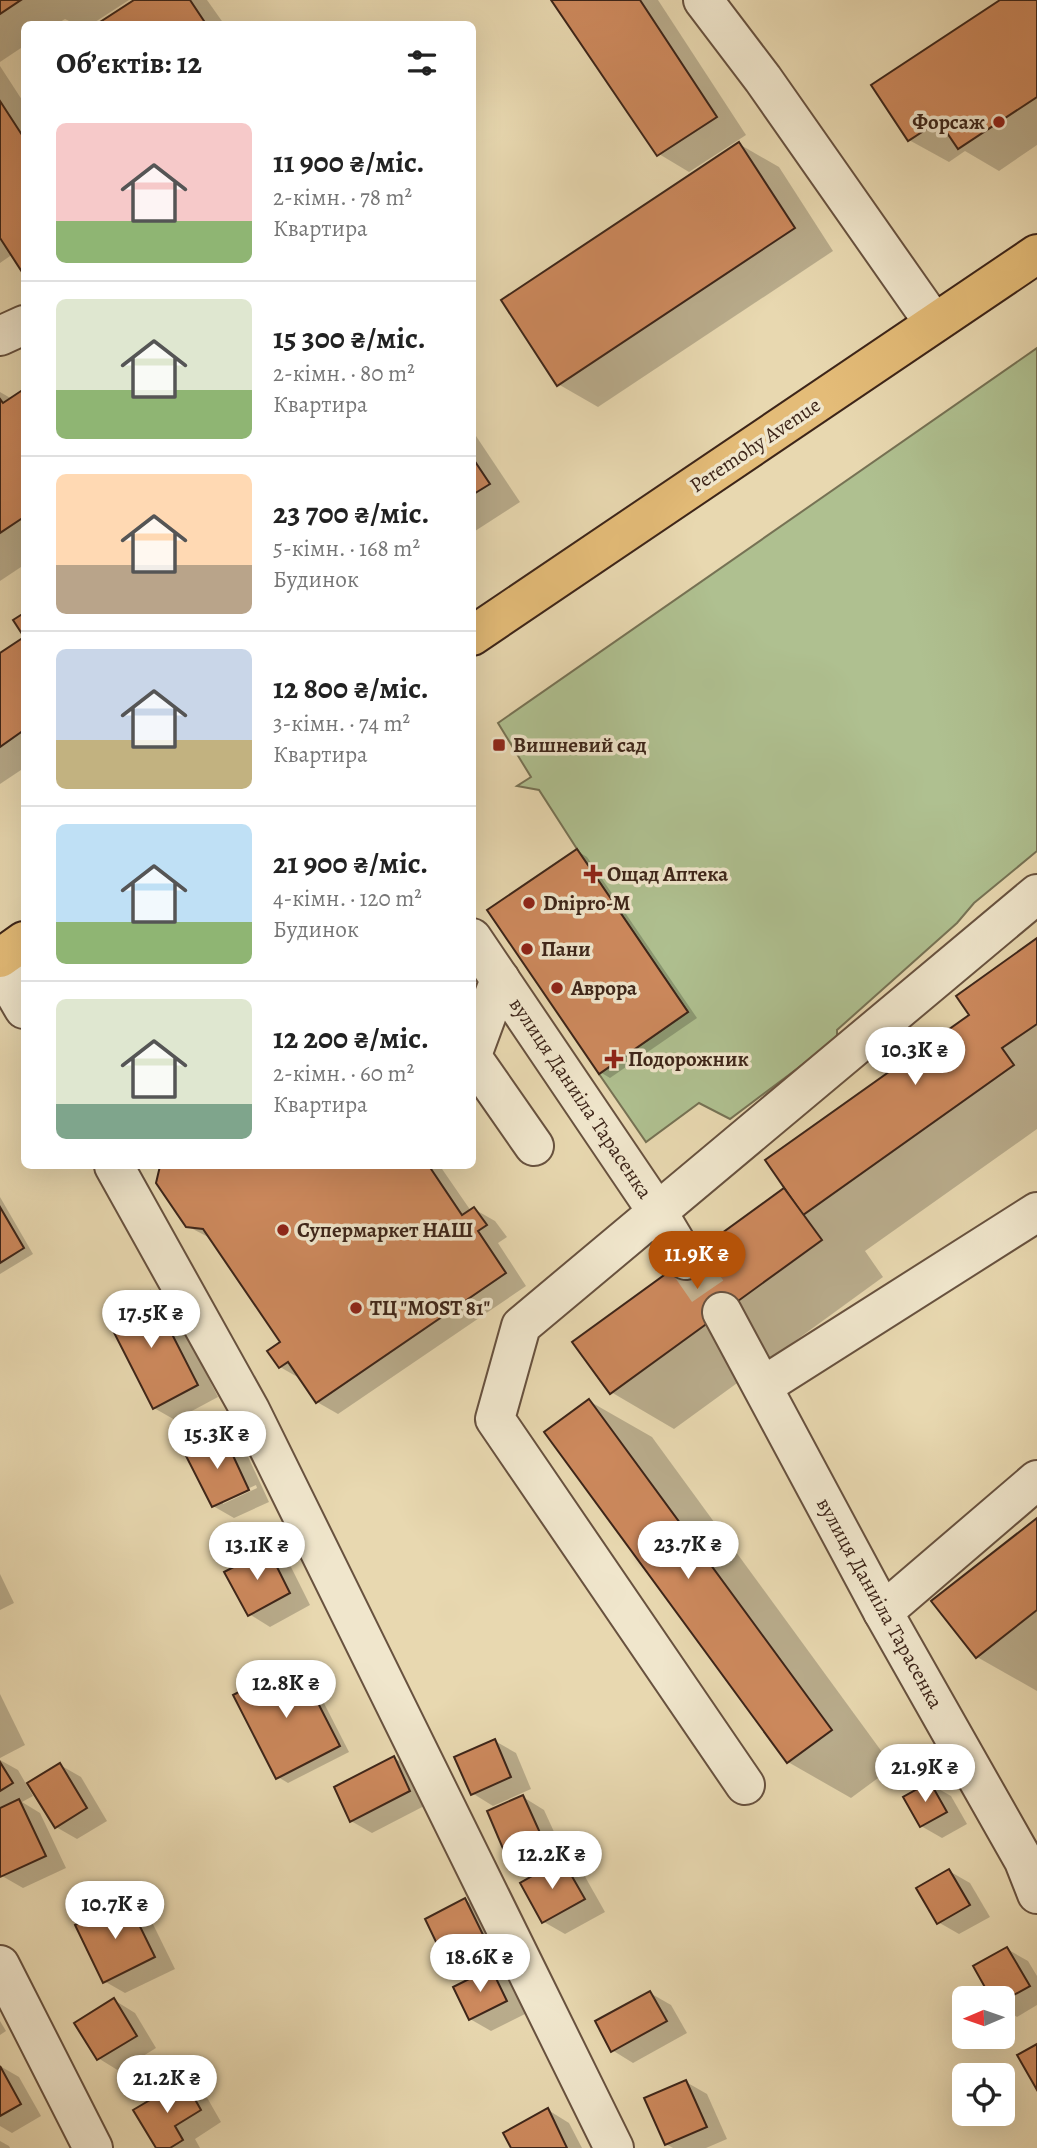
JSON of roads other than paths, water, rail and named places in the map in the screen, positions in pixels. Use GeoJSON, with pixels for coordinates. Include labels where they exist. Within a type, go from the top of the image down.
{"type":"FeatureCollection","features":[{"type":"Feature","properties":{"kind":"main road","name":"Peremohy Avenue"},"geometry":{"type":"LineString","coordinates":[[476,633],[1037,254]]}},
{"type":"Feature","properties":{"kind":"main road"},"geometry":{"type":"LineString","coordinates":[[0,958],[21,943]]}},
{"type":"Feature","properties":{"kind":"street"},"geometry":{"type":"LineString","coordinates":[[702,0],[763,79],[934,323]]}},
{"type":"Feature","properties":{"kind":"street"},"geometry":{"type":"LineString","coordinates":[[0,336],[21,326]]}},
{"type":"Feature","properties":{"kind":"street"},"geometry":{"type":"LineString","coordinates":[[745,1785],[495,1419],[521,1326],[1037,894]]}},
{"type":"Feature","properties":{"kind":"street","name":"вулиця Даниіла Тарасенка"},"geometry":{"type":"LineString","coordinates":[[476,944],[658,1213],[685,1260]]}},
{"type":"Feature","properties":{"kind":"street"},"geometry":{"type":"LineString","coordinates":[[0,968],[21,1004]]}},
{"type":"Feature","properties":{"kind":"street"},"geometry":{"type":"LineString","coordinates":[[476,1045],[500,979]]}},
{"type":"Feature","properties":{"kind":"street"},"geometry":{"type":"LineString","coordinates":[[476,1062],[534,1146]]}},
{"type":"Feature","properties":{"kind":"street"},"geometry":{"type":"LineString","coordinates":[[116,1169],[250,1410],[614,2148]]}},
{"type":"Feature","properties":{"kind":"street"},"geometry":{"type":"LineString","coordinates":[[763,1386],[1037,1212]]}},
{"type":"Feature","properties":{"kind":"street","name":"вулиця Даниіла Тарасенка"},"geometry":{"type":"LineString","coordinates":[[722,1312],[883,1612],[1033,1869]]}},
{"type":"Feature","properties":{"kind":"street"},"geometry":{"type":"LineString","coordinates":[[883,1612],[1037,1480]]}},
{"type":"Feature","properties":{"kind":"street"},"geometry":{"type":"LineString","coordinates":[[0,1965],[93,2148]]}},
{"type":"Feature","properties":{"kind":"tunnel"},"geometry":{"type":"LineString","coordinates":[[686,1260],[722,1312]]}},
{"type":"Feature","properties":{"kind":"place","name":"Форсаж"},"geometry":{"type":"Point","coordinates":[999,122]}},
{"type":"Feature","properties":{"kind":"place","name":"Вишневий сад"},"geometry":{"type":"Point","coordinates":[499,745]}},
{"type":"Feature","properties":{"kind":"place","name":"Ощад Аптека"},"geometry":{"type":"Point","coordinates":[593,874]}},
{"type":"Feature","properties":{"kind":"place","name":"Dnipro-M"},"geometry":{"type":"Point","coordinates":[529,903]}},
{"type":"Feature","properties":{"kind":"place","name":"Пани"},"geometry":{"type":"Point","coordinates":[527,949]}},
{"type":"Feature","properties":{"kind":"place","name":"Аврора"},"geometry":{"type":"Point","coordinates":[557,988]}},
{"type":"Feature","properties":{"kind":"place","name":"Подорожник"},"geometry":{"type":"Point","coordinates":[614,1059]}},
{"type":"Feature","properties":{"kind":"place","name":"Супермаркет НАШ"},"geometry":{"type":"Point","coordinates":[283,1230]}},
{"type":"Feature","properties":{"kind":"place","name":"ТЦ \"MOST 81\""},"geometry":{"type":"Point","coordinates":[356,1308]}}]}
